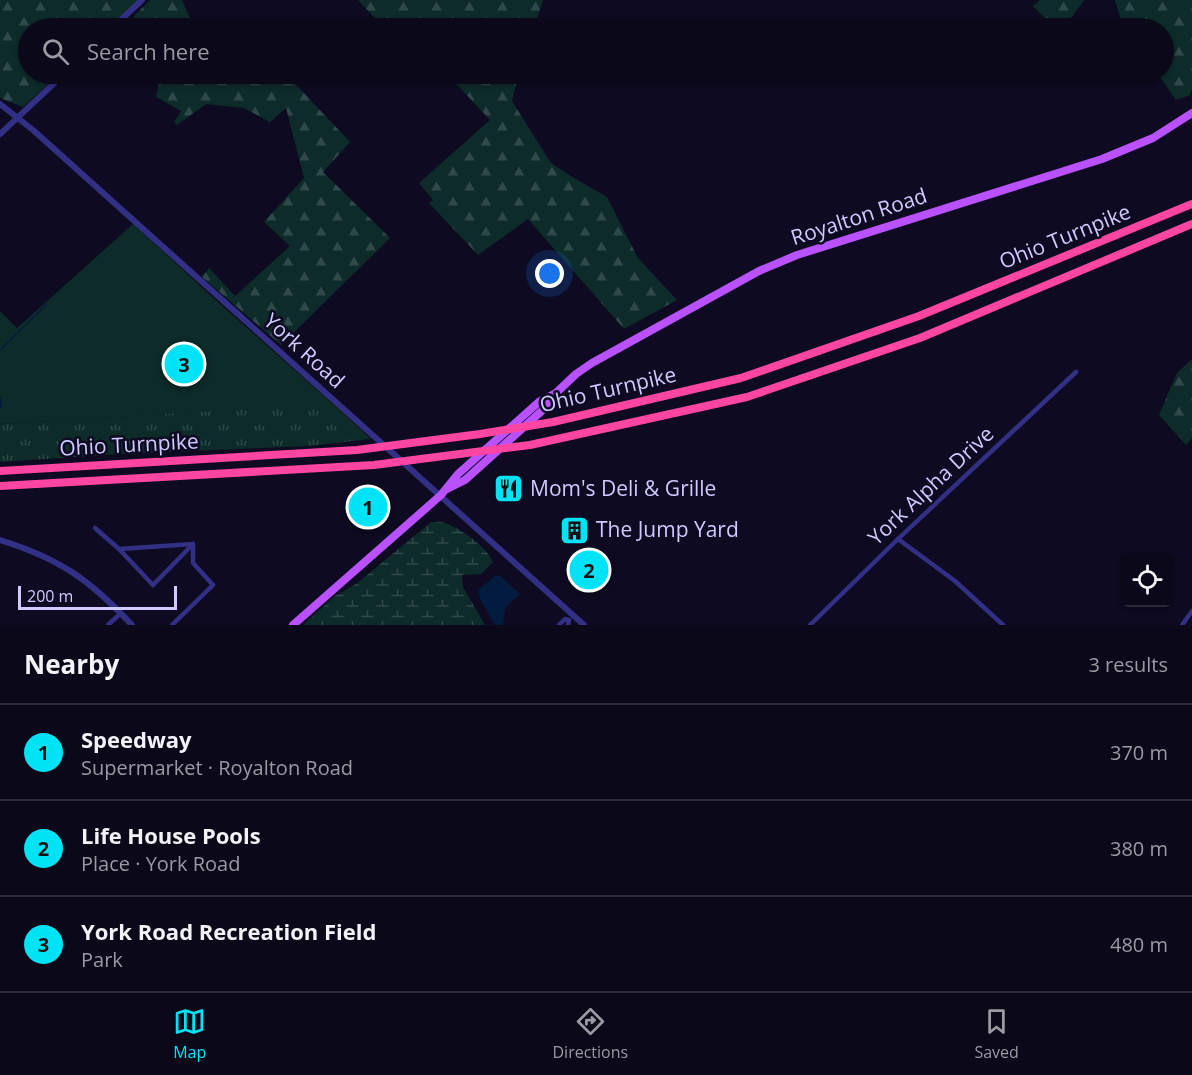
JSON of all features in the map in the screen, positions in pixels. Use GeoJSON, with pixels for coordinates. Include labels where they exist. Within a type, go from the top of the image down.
{"type":"FeatureCollection","features":[{"type":"Feature","properties":{"kind":"highway","name":"Ohio Turnpike"},"geometry":{"type":"LineString","coordinates":[[0,471],[357,450],[553,422],[741,378],[919,316],[1192,204]]}},
{"type":"Feature","properties":{"kind":"highway","name":"Ohio Turnpike"},"geometry":{"type":"LineString","coordinates":[[0,486],[374,465],[530,445],[747,397],[920,338],[1192,224]]}},
{"type":"Feature","properties":{"kind":"main road","name":"Royalton Road"},"geometry":{"type":"LineString","coordinates":[[293,625],[441,495],[458,474],[540,401],[555,393],[592,363],[697,304],[781,261],[1102,159],[1153,138],[1192,113]]}},
{"type":"Feature","properties":{"kind":"street"},"geometry":{"type":"LineString","coordinates":[[123,18],[142,0]]}},
{"type":"Feature","properties":{"kind":"street"},"geometry":{"type":"LineString","coordinates":[[0,134],[53,84]]}},
{"type":"Feature","properties":{"kind":"street","name":"York Road"},"geometry":{"type":"LineString","coordinates":[[0,104],[18,117],[441,495],[570,620],[584,625]]}},
{"type":"Feature","properties":{"kind":"street","name":"York Alpha Drive"},"geometry":{"type":"LineString","coordinates":[[810,625],[1076,372]]}},
{"type":"Feature","properties":{"kind":"street"},"geometry":{"type":"LineString","coordinates":[[96,528],[153,585],[193,544]]}},
{"type":"Feature","properties":{"kind":"street"},"geometry":{"type":"LineString","coordinates":[[898,539],[955,581],[1003,625]]}},
{"type":"Feature","properties":{"kind":"street"},"geometry":{"type":"LineString","coordinates":[[0,540],[22,546],[64,566],[98,591],[132,625]]}},
{"type":"Feature","properties":{"kind":"street"},"geometry":{"type":"LineString","coordinates":[[119,549],[193,544]]}},
{"type":"Feature","properties":{"kind":"street"},"geometry":{"type":"LineString","coordinates":[[172,625],[213,585],[193,563],[193,544]]}},
{"type":"Feature","properties":{"kind":"street"},"geometry":{"type":"LineString","coordinates":[[1182,625],[1192,611]]}},
{"type":"Feature","properties":{"kind":"street"},"geometry":{"type":"LineString","coordinates":[[108,625],[121,613]]}},
{"type":"Feature","properties":{"kind":"street"},"geometry":{"type":"LineString","coordinates":[[559,625],[565,619],[570,620]]}},
{"type":"Feature","properties":{"kind":"green space"},"geometry":{"type":"Polygon","coordinates":[[[0,0],[138,0],[118,18],[18,18],[18,84],[48,84],[23,107],[0,98],[0,0]]]}},
{"type":"Feature","properties":{"kind":"green space"},"geometry":{"type":"Polygon","coordinates":[[[150,0],[182,0],[190,18],[134,18],[150,0]]]}},
{"type":"Feature","properties":{"kind":"green space"},"geometry":{"type":"Polygon","coordinates":[[[358,0],[543,0],[537,18],[375,18],[358,0]]]}},
{"type":"Feature","properties":{"kind":"green space"},"geometry":{"type":"Polygon","coordinates":[[[1040,0],[1084,0],[1070,18],[1045,18],[1033,6],[1040,0]]]}},
{"type":"Feature","properties":{"kind":"green space"},"geometry":{"type":"Polygon","coordinates":[[[1115,0],[1192,0],[1192,89],[1190,95],[1176,100],[1165,84],[1174,84],[1174,18],[1120,18],[1115,0]]]}},
{"type":"Feature","properties":{"kind":"green space"},"geometry":{"type":"Polygon","coordinates":[[[159,84],[295,84],[350,142],[323,172],[390,238],[281,345],[202,277],[209,268],[235,296],[290,246],[264,222],[304,178],[286,108],[270,122],[244,108],[206,104],[177,125],[174,122],[181,111],[156,97],[159,84]]]}},
{"type":"Feature","properties":{"kind":"green space"},"geometry":{"type":"Polygon","coordinates":[[[456,84],[516,84],[512,101],[551,163],[607,197],[638,258],[677,300],[624,329],[528,219],[478,255],[429,203],[433,200],[419,183],[490,120],[456,84]]]}},
{"type":"Feature","properties":{"kind":"green space"},"geometry":{"type":"Polygon","coordinates":[[[133,224],[333,404],[0,424],[0,311],[17,328],[133,224]]]}},
{"type":"Feature","properties":{"kind":"green space"},"geometry":{"type":"Polygon","coordinates":[[[1192,359],[1192,438],[1186,445],[1159,415],[1177,373],[1192,359]]]}},
{"type":"Feature","properties":{"kind":"green space"},"geometry":{"type":"Polygon","coordinates":[[[333,404],[371,439],[309,446],[0,462],[0,424],[333,404]]]}},
{"type":"Feature","properties":{"kind":"green space"},"geometry":{"type":"Polygon","coordinates":[[[431,522],[451,525],[479,544],[490,556],[493,562],[481,574],[462,575],[463,587],[485,625],[303,625],[335,596],[356,584],[431,522]]]}},
{"type":"Feature","properties":{"kind":"water"},"geometry":{"type":"Polygon","coordinates":[[[499,575],[520,594],[506,607],[502,625],[495,625],[481,601],[478,590],[499,575]]]}},
{"type":"Feature","properties":{"kind":"waterway"},"geometry":{"type":"LineString","coordinates":[[0,350],[46,305]]}},
{"type":"Feature","properties":{"kind":"waterway"},"geometry":{"type":"LineString","coordinates":[[0,398],[0,407]]}},
{"type":"Feature","properties":{"kind":"place","name":"York Road Recreation Field"},"geometry":{"type":"Point","coordinates":[184,364]}},
{"type":"Feature","properties":{"kind":"place","name":"Mom's Deli & Grille"},"geometry":{"type":"Point","coordinates":[509,489]}},
{"type":"Feature","properties":{"kind":"place","name":"Speedway"},"geometry":{"type":"Point","coordinates":[368,507]}},
{"type":"Feature","properties":{"kind":"place","name":"The Jump Yard"},"geometry":{"type":"Point","coordinates":[575,530]}},
{"type":"Feature","properties":{"kind":"place","name":"Life House Pools"},"geometry":{"type":"Point","coordinates":[589,570]}}]}
